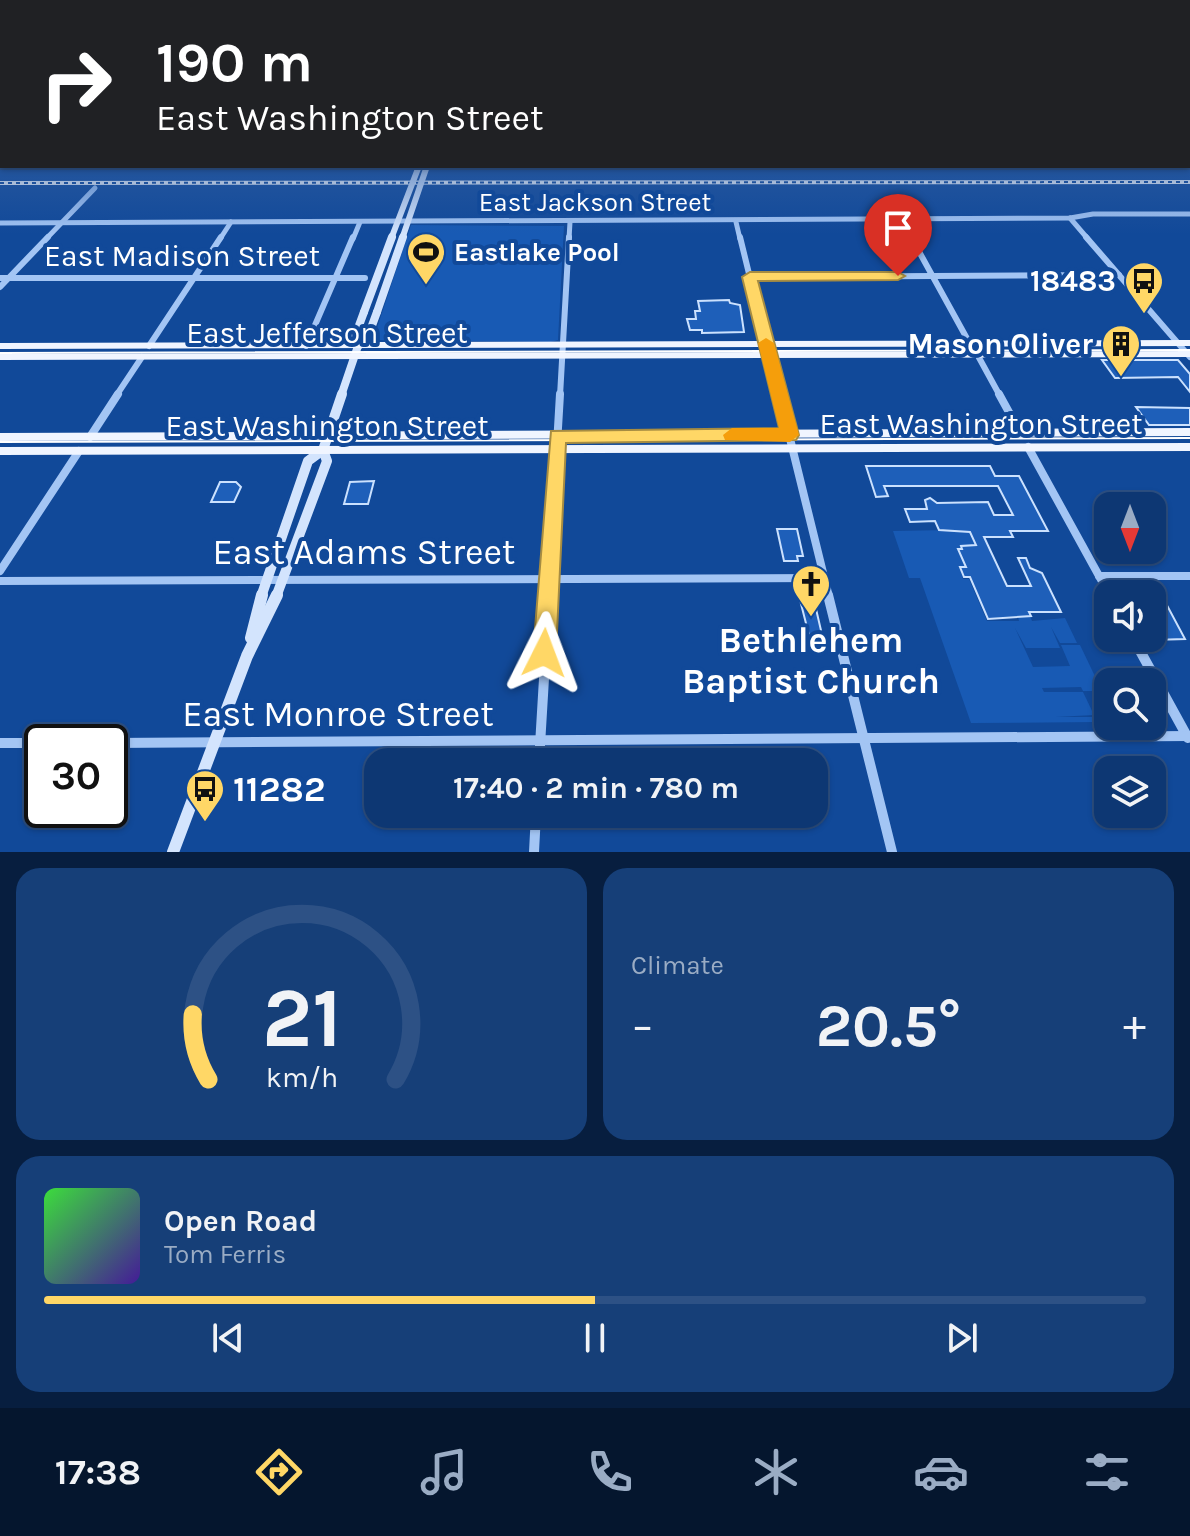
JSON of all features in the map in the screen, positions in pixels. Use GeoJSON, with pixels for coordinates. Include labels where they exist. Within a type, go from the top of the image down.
{"type":"FeatureCollection","features":[{"type":"Feature","properties":{"kind":"main road"},"geometry":{"type":"LineString","coordinates":[[358,346],[354,339],[418,168]]}},
{"type":"Feature","properties":{"kind":"main road"},"geometry":{"type":"LineString","coordinates":[[247,656],[265,581],[308,461],[323,450],[354,356],[358,346],[367,339],[377,312],[426,168]]}},
{"type":"Feature","properties":{"kind":"main road","name":"East Jefferson Street"},"geometry":{"type":"LineString","coordinates":[[0,357],[544,356],[563,351],[766,344],[1190,343]]}},
{"type":"Feature","properties":{"kind":"main road"},"geometry":{"type":"LineString","coordinates":[[865,344],[942,354]]}},
{"type":"Feature","properties":{"kind":"main road","name":"East Jefferson Street"},"geometry":{"type":"LineString","coordinates":[[0,346],[465,346],[769,355],[1189,355]]}},
{"type":"Feature","properties":{"kind":"main road","name":"East Jefferson Street"},"geometry":{"type":"LineString","coordinates":[[33,346],[111,357]]}},
{"type":"Feature","properties":{"kind":"main road","name":"East Jefferson Street"},"geometry":{"type":"LineString","coordinates":[[465,346],[544,356]]}},
{"type":"Feature","properties":{"kind":"main road","name":"East Washington Street"},"geometry":{"type":"LineString","coordinates":[[0,437],[1190,432]]}},
{"type":"Feature","properties":{"kind":"main road","name":"East Washington Street"},"geometry":{"type":"LineString","coordinates":[[1055,434],[1164,447]]}},
{"type":"Feature","properties":{"kind":"main road","name":"East Washington Street"},"geometry":{"type":"LineString","coordinates":[[578,436],[654,448]]}},
{"type":"Feature","properties":{"kind":"main road"},"geometry":{"type":"LineString","coordinates":[[126,437],[200,451]]}},
{"type":"Feature","properties":{"kind":"main road","name":"East Washington Street"},"geometry":{"type":"LineString","coordinates":[[0,451],[1190,447]]}},
{"type":"Feature","properties":{"kind":"main road"},"geometry":{"type":"LineString","coordinates":[[173,852],[247,656],[284,581],[327,461],[323,450]]}},
{"type":"Feature","properties":{"kind":"street"},"geometry":{"type":"LineString","coordinates":[[0,287],[95,188]]}},
{"type":"Feature","properties":{"kind":"street","name":"East Jackson Street"},"geometry":{"type":"LineString","coordinates":[[0,223],[902,221],[1190,214]]}},
{"type":"Feature","properties":{"kind":"street"},"geometry":{"type":"LineString","coordinates":[[1070,218],[1189,355]]}},
{"type":"Feature","properties":{"kind":"street"},"geometry":{"type":"LineString","coordinates":[[902,221],[970,344]]}},
{"type":"Feature","properties":{"kind":"street"},"geometry":{"type":"LineString","coordinates":[[149,346],[231,222]]}},
{"type":"Feature","properties":{"kind":"street"},"geometry":{"type":"LineString","coordinates":[[306,346],[360,222]]}},
{"type":"Feature","properties":{"kind":"street"},"geometry":{"type":"LineString","coordinates":[[540,748],[570,222]]}},
{"type":"Feature","properties":{"kind":"street"},"geometry":{"type":"LineString","coordinates":[[736,222],[892,852]]}},
{"type":"Feature","properties":{"kind":"street"},"geometry":{"type":"LineString","coordinates":[[750,277],[1119,275]]}},
{"type":"Feature","properties":{"kind":"street","name":"East Madison Street"},"geometry":{"type":"LineString","coordinates":[[0,278],[365,278]]}},
{"type":"Feature","properties":{"kind":"street"},"geometry":{"type":"LineString","coordinates":[[977,354],[1021,434]]}},
{"type":"Feature","properties":{"kind":"street"},"geometry":{"type":"LineString","coordinates":[[90,437],[142,357]]}},
{"type":"Feature","properties":{"kind":"street"},"geometry":{"type":"LineString","coordinates":[[1028,447],[1101,580]]}},
{"type":"Feature","properties":{"kind":"street"},"geometry":{"type":"LineString","coordinates":[[0,571],[79,451]]}},
{"type":"Feature","properties":{"kind":"street"},"geometry":{"type":"LineString","coordinates":[[1099,576],[1190,576]]}},
{"type":"Feature","properties":{"kind":"street","name":"East Adams Street"},"geometry":{"type":"LineString","coordinates":[[0,581],[824,578]]}},
{"type":"Feature","properties":{"kind":"street"},"geometry":{"type":"LineString","coordinates":[[1141,652],[1189,737]]}},
{"type":"Feature","properties":{"kind":"street","name":"East Monroe Street"},"geometry":{"type":"LineString","coordinates":[[128,743],[1189,737]]}},
{"type":"Feature","properties":{"kind":"street"},"geometry":{"type":"LineString","coordinates":[[0,743],[24,743]]}},
{"type":"Feature","properties":{"kind":"street"},"geometry":{"type":"LineString","coordinates":[[534,852],[535,828]]}},
{"type":"Feature","properties":{"kind":"shaded area"},"geometry":{"type":"Polygon","coordinates":[[[411,225],[564,226],[558,340],[373,340],[411,225]]]}},
{"type":"Feature","properties":{"kind":"shaded area"},"geometry":{"type":"Polygon","coordinates":[[[956,522],[960,532],[970,532],[976,545],[961,546],[962,549],[959,549],[966,567],[960,567],[963,579],[969,579],[987,621],[1019,621],[1018,616],[1030,616],[1032,621],[1065,618],[1077,643],[1060,643],[1051,627],[1060,648],[1026,648],[1015,628],[1033,667],[1070,666],[1061,645],[1080,645],[1094,674],[1094,691],[1083,691],[1081,687],[1042,688],[1044,692],[1083,692],[1094,715],[1056,717],[1094,717],[1094,722],[971,723],[920,578],[909,578],[893,531],[951,530],[956,522]]]}},
{"type":"Feature","properties":{"kind":"building"},"geometry":{"type":"Polygon","coordinates":[[[729,300],[740,305],[744,332],[702,333],[702,330],[690,330],[687,319],[696,319],[695,311],[700,311],[698,301],[729,300]]]}},
{"type":"Feature","properties":{"kind":"building","name":"Mason Oliver"},"geometry":{"type":"Polygon","coordinates":[[[1102,360],[1178,360],[1190,374],[1190,392],[1178,377],[1115,378],[1102,360]]]}},
{"type":"Feature","properties":{"kind":"building","name":"Mason Oliver"},"geometry":{"type":"Polygon","coordinates":[[[1136,407],[1190,408],[1190,425],[1149,425],[1136,407]]]}},
{"type":"Feature","properties":{"kind":"building"},"geometry":{"type":"Polygon","coordinates":[[[866,466],[990,466],[995,476],[1019,476],[1048,531],[1010,531],[1013,537],[984,537],[1007,586],[1031,586],[1018,558],[1026,558],[1030,568],[1042,573],[1061,612],[1029,612],[1031,616],[988,619],[970,577],[964,577],[960,567],[966,567],[958,549],[976,545],[970,532],[939,530],[935,521],[910,522],[905,509],[927,509],[925,500],[930,498],[937,503],[988,502],[994,515],[1013,515],[998,486],[884,486],[888,496],[876,497],[866,466]]]}},
{"type":"Feature","properties":{"kind":"building"},"geometry":{"type":"Polygon","coordinates":[[[374,481],[368,504],[344,504],[350,482],[374,481]]]}},
{"type":"Feature","properties":{"kind":"building"},"geometry":{"type":"Polygon","coordinates":[[[220,482],[236,482],[241,487],[234,502],[211,502],[220,482]]]}},
{"type":"Feature","properties":{"kind":"building"},"geometry":{"type":"Polygon","coordinates":[[[777,529],[797,529],[803,556],[797,556],[798,561],[784,561],[777,529]]]}},
{"type":"Feature","properties":{"kind":"building","name":"Bethlehem Baptist Church"},"geometry":{"type":"Polygon","coordinates":[[[799,596],[813,596],[823,639],[810,639],[799,596]]]}},
{"type":"Feature","properties":{"kind":"building"},"geometry":{"type":"Polygon","coordinates":[[[1166,603],[1185,639],[1166,640],[1166,603]]]}},
{"type":"Feature","properties":{"kind":"tram line"},"geometry":{"type":"LineString","coordinates":[[0,353],[1190,350]]}},
{"type":"Feature","properties":{"kind":"tram line"},"geometry":{"type":"LineString","coordinates":[[0,442],[1190,438]]}},
{"type":"Feature","properties":{"kind":"railway"},"geometry":{"type":"LineString","coordinates":[[0,183],[1190,182]]}},
{"type":"Feature","properties":{"kind":"slow traffic"},"geometry":{"type":"LineString","coordinates":[[732,435],[790,435],[766,343]]}},
{"type":"Feature","properties":{"kind":"place","name":"Eastlake Pool"},"geometry":{"type":"Point","coordinates":[426,286]}},
{"type":"Feature","properties":{"kind":"place","name":"18483"},"geometry":{"type":"Point","coordinates":[1144,315]}},
{"type":"Feature","properties":{"kind":"place","name":"Mason Oliver"},"geometry":{"type":"Point","coordinates":[1121,378]}},
{"type":"Feature","properties":{"kind":"place","name":"Bethlehem Baptist Church"},"geometry":{"type":"Point","coordinates":[811,618]}},
{"type":"Feature","properties":{"kind":"place","name":"11282"},"geometry":{"type":"Point","coordinates":[205,823]}},
{"type":"Feature","properties":{"kind":"route"},"geometry":{"type":"LineString","coordinates":[[544,653],[557,436],[790,435],[750,277],[898,276]]}}]}
